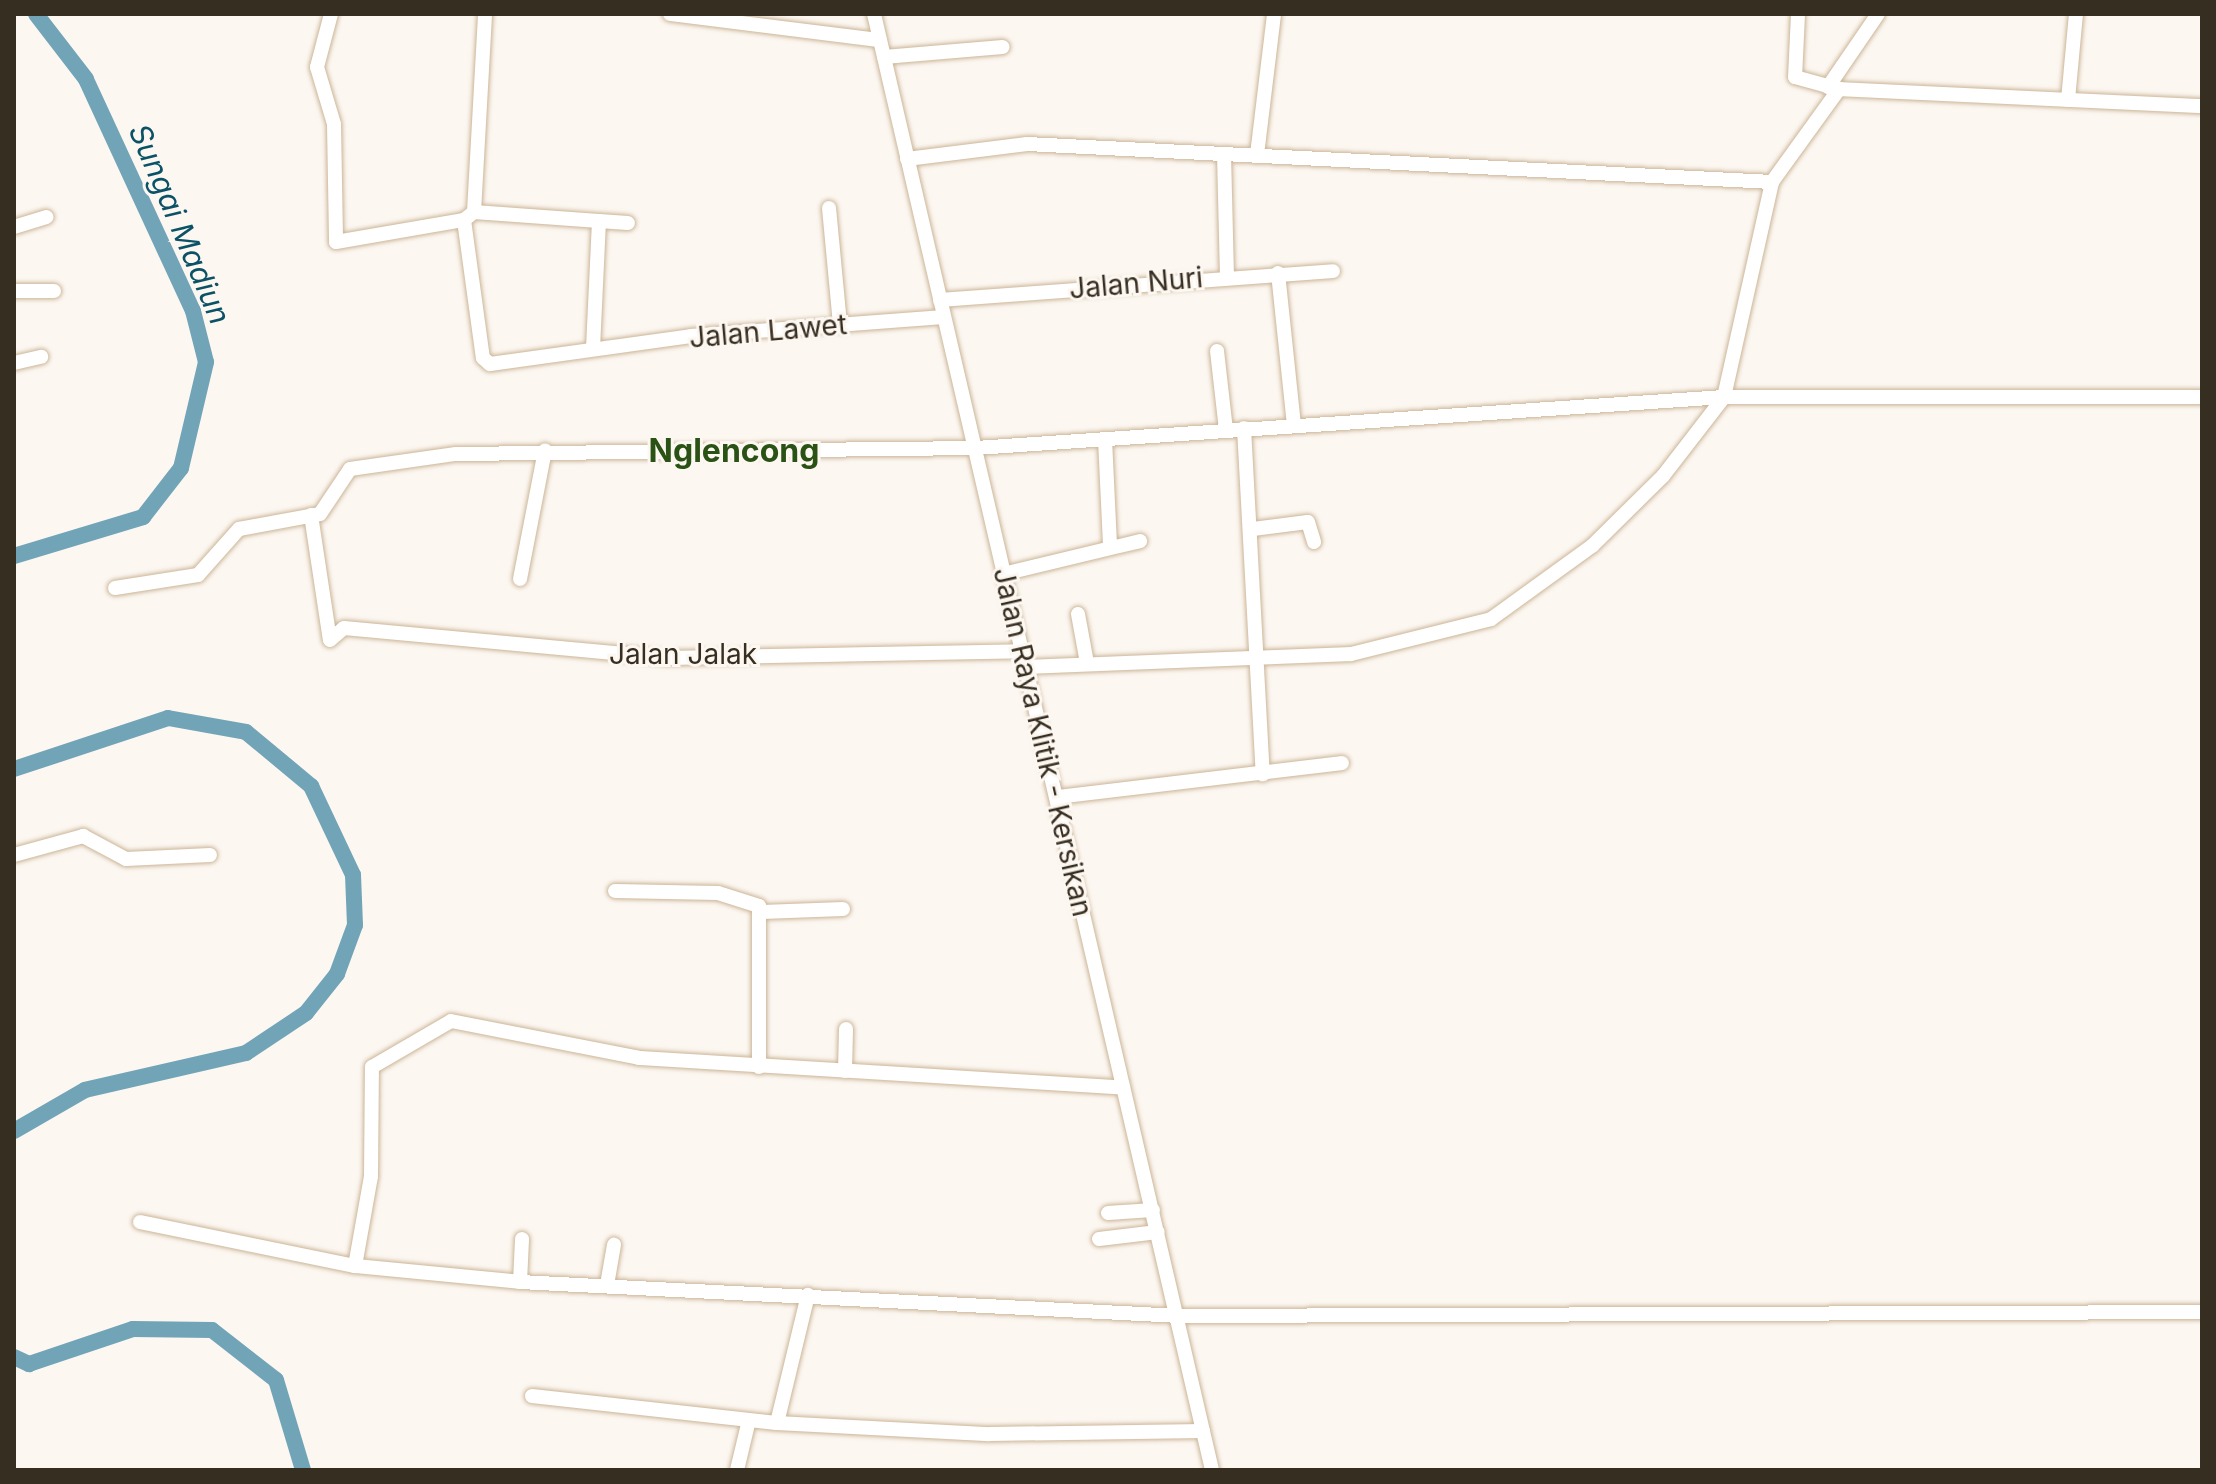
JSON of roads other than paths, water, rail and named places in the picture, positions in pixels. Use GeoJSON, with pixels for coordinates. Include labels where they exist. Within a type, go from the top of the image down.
{"type":"FeatureCollection","features":[{"type":"Feature","properties":{"kind":"street"},"geometry":{"type":"LineString","coordinates":[[331,14],[317,67],[334,124],[336,242],[469,216],[628,223]]}},
{"type":"Feature","properties":{"kind":"street"},"geometry":{"type":"LineString","coordinates":[[469,216],[485,14]]}},
{"type":"Feature","properties":{"kind":"street"},"geometry":{"type":"LineString","coordinates":[[670,14],[879,40]]}},
{"type":"Feature","properties":{"kind":"street","name":"Jalan Raya Klitik - Kersikan"},"geometry":{"type":"LineString","coordinates":[[874,14],[1123,1088],[1179,1316],[1212,1470]]}},
{"type":"Feature","properties":{"kind":"street"},"geometry":{"type":"LineString","coordinates":[[1257,155],[1274,14]]}},
{"type":"Feature","properties":{"kind":"street"},"geometry":{"type":"LineString","coordinates":[[1798,14],[1795,77],[1834,88],[2202,106]]}},
{"type":"Feature","properties":{"kind":"street"},"geometry":{"type":"LineString","coordinates":[[1026,667],[1256,659],[1404,644],[1506,612],[1643,498],[1724,397],[1772,182],[1878,14]]}},
{"type":"Feature","properties":{"kind":"street"},"geometry":{"type":"LineString","coordinates":[[2068,100],[2076,14]]}},
{"type":"Feature","properties":{"kind":"street"},"geometry":{"type":"LineString","coordinates":[[884,57],[1003,47]]}},
{"type":"Feature","properties":{"kind":"street"},"geometry":{"type":"LineString","coordinates":[[907,159],[1027,144],[1772,182]]}},
{"type":"Feature","properties":{"kind":"street"},"geometry":{"type":"LineString","coordinates":[[1224,154],[1227,274]]}},
{"type":"Feature","properties":{"kind":"street"},"geometry":{"type":"LineString","coordinates":[[829,208],[840,325]]}},
{"type":"Feature","properties":{"kind":"street","name":"Jalan Lawet"},"geometry":{"type":"LineString","coordinates":[[469,216],[485,361],[943,317]]}},
{"type":"Feature","properties":{"kind":"street"},"geometry":{"type":"LineString","coordinates":[[14,227],[47,217]]}},
{"type":"Feature","properties":{"kind":"street"},"geometry":{"type":"LineString","coordinates":[[593,349],[599,221]]}},
{"type":"Feature","properties":{"kind":"street","name":"Jalan Nuri"},"geometry":{"type":"LineString","coordinates":[[940,300],[1227,274],[1333,271]]}},
{"type":"Feature","properties":{"kind":"street"},"geometry":{"type":"LineString","coordinates":[[1278,273],[1294,425]]}},
{"type":"Feature","properties":{"kind":"street"},"geometry":{"type":"LineString","coordinates":[[14,291],[54,291]]}},
{"type":"Feature","properties":{"kind":"street"},"geometry":{"type":"LineString","coordinates":[[1217,351],[1226,430]]}},
{"type":"Feature","properties":{"kind":"street"},"geometry":{"type":"LineString","coordinates":[[14,363],[41,357]]}},
{"type":"Feature","properties":{"kind":"street"},"geometry":{"type":"LineString","coordinates":[[115,588],[198,575],[239,529],[327,510],[350,469],[545,450],[976,448],[1724,397],[2202,397]]}},
{"type":"Feature","properties":{"kind":"street"},"geometry":{"type":"LineString","coordinates":[[1244,428],[1253,529],[1263,774]]}},
{"type":"Feature","properties":{"kind":"street"},"geometry":{"type":"LineString","coordinates":[[1105,439],[1110,547]]}},
{"type":"Feature","properties":{"kind":"street"},"geometry":{"type":"LineString","coordinates":[[520,579],[545,450]]}},
{"type":"Feature","properties":{"kind":"street","name":"Jalan Jalak"},"geometry":{"type":"LineString","coordinates":[[311,515],[330,640],[344,628],[668,658],[1023,651]]}},
{"type":"Feature","properties":{"kind":"street"},"geometry":{"type":"LineString","coordinates":[[1253,529],[1308,522],[1314,542]]}},
{"type":"Feature","properties":{"kind":"street"},"geometry":{"type":"LineString","coordinates":[[1003,574],[1140,541]]}},
{"type":"Feature","properties":{"kind":"street"},"geometry":{"type":"LineString","coordinates":[[1078,614],[1087,663]]}},
{"type":"Feature","properties":{"kind":"street"},"geometry":{"type":"LineString","coordinates":[[1057,797],[1342,763]]}},
{"type":"Feature","properties":{"kind":"street"},"geometry":{"type":"LineString","coordinates":[[14,855],[83,836],[126,859],[210,855]]}},
{"type":"Feature","properties":{"kind":"street"},"geometry":{"type":"LineString","coordinates":[[615,891],[718,893],[751,901],[762,912],[759,1067]]}},
{"type":"Feature","properties":{"kind":"street"},"geometry":{"type":"LineString","coordinates":[[762,912],[843,909]]}},
{"type":"Feature","properties":{"kind":"street"},"geometry":{"type":"LineString","coordinates":[[355,1266],[371,1176],[372,1067],[441,1023],[464,1021],[639,1058],[1123,1088]]}},
{"type":"Feature","properties":{"kind":"street"},"geometry":{"type":"LineString","coordinates":[[845,1071],[846,1029]]}},
{"type":"Feature","properties":{"kind":"street"},"geometry":{"type":"LineString","coordinates":[[1108,1213],[1153,1210]]}},
{"type":"Feature","properties":{"kind":"street"},"geometry":{"type":"LineString","coordinates":[[140,1222],[355,1266],[520,1282],[1179,1316],[2202,1312]]}},
{"type":"Feature","properties":{"kind":"street"},"geometry":{"type":"LineString","coordinates":[[1099,1239],[1158,1232]]}},
{"type":"Feature","properties":{"kind":"street"},"geometry":{"type":"LineString","coordinates":[[520,1282],[522,1239]]}},
{"type":"Feature","properties":{"kind":"street"},"geometry":{"type":"LineString","coordinates":[[607,1285],[614,1245]]}},
{"type":"Feature","properties":{"kind":"street"},"geometry":{"type":"LineString","coordinates":[[777,1423],[808,1295]]}},
{"type":"Feature","properties":{"kind":"street"},"geometry":{"type":"LineString","coordinates":[[532,1396],[777,1423],[990,1434],[1203,1431]]}},
{"type":"Feature","properties":{"kind":"street"},"geometry":{"type":"LineString","coordinates":[[737,1470],[749,1420]]}},
{"type":"Feature","properties":{"kind":"waterway","name":"Sungai Madiun"},"geometry":{"type":"LineString","coordinates":[[14,556],[143,517],[181,468],[206,362],[193,311],[86,79],[36,14]]}},
{"type":"Feature","properties":{"kind":"waterway","name":"Sungai Madiun"},"geometry":{"type":"LineString","coordinates":[[14,769],[168,718],[246,732],[311,786],[353,875],[355,925],[337,974],[306,1013],[246,1053],[85,1090],[14,1131]]}},
{"type":"Feature","properties":{"kind":"waterway","name":"Sungai Madiun"},"geometry":{"type":"LineString","coordinates":[[14,1357],[29,1364],[133,1329],[212,1330],[276,1380],[303,1470]]}},
{"type":"Feature","properties":{"kind":"district","name":"Nglencong"},"geometry":{"type":"Point","coordinates":[734,451]}}]}
